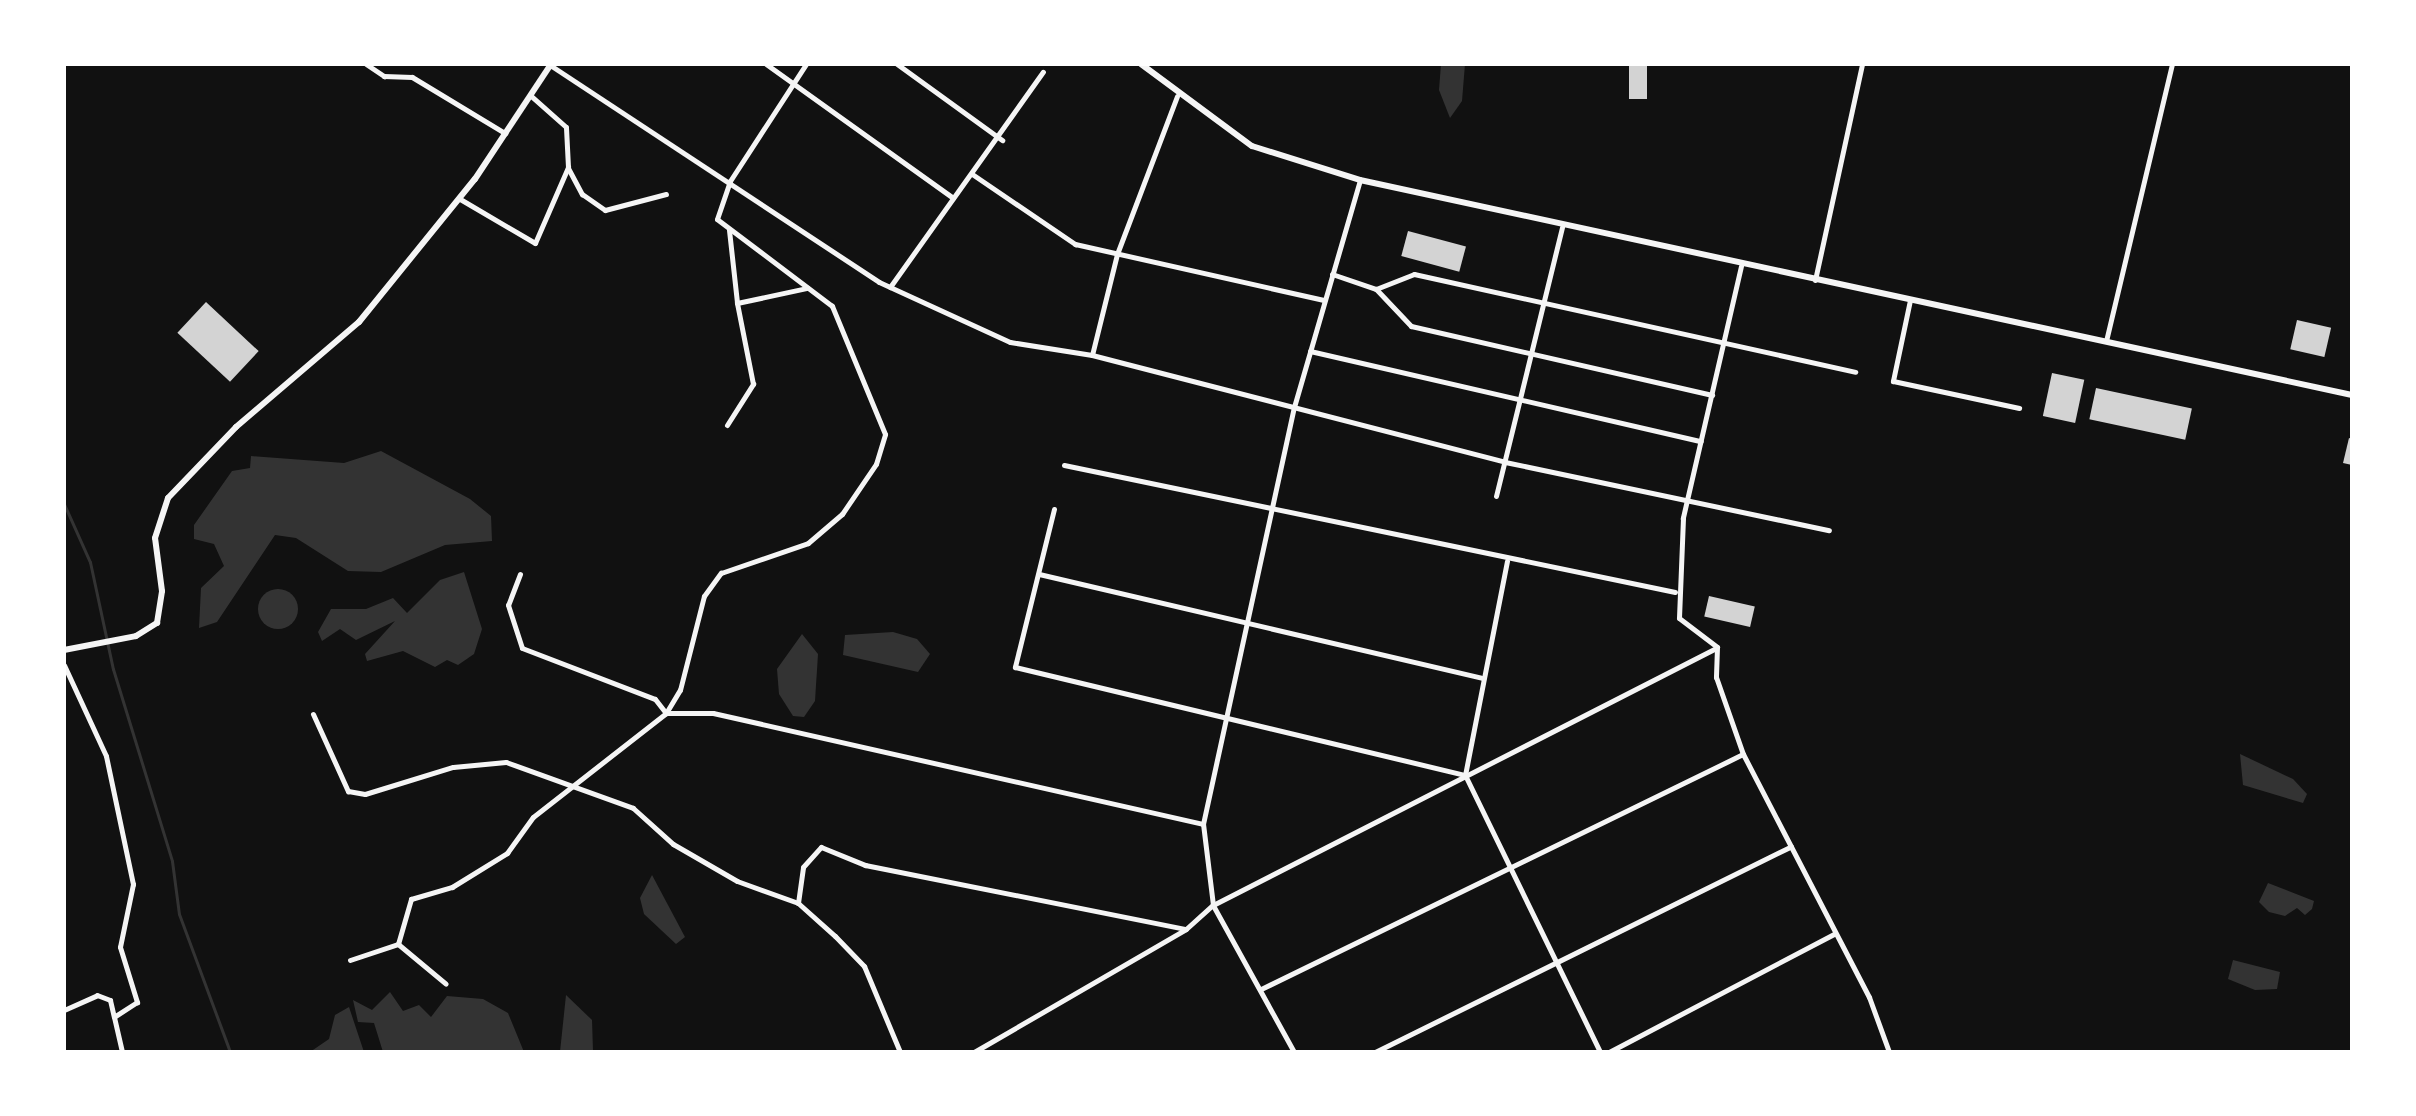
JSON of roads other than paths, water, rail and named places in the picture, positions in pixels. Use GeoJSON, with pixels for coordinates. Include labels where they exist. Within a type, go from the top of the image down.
{"type":"FeatureCollection","features":[{"type":"Feature","properties":{"kind":"main road"},"geometry":{"type":"LineString","coordinates":[[64,650],[127,637],[151,628],[161,613],[155,538],[168,498],[236,427],[359,322],[460,199],[550,64]]}},
{"type":"Feature","properties":{"kind":"main road"},"geometry":{"type":"LineString","coordinates":[[1141,64],[1177,96],[1223,128],[1269,154],[1360,180],[1741,266],[2352,395]]}},
{"type":"Feature","properties":{"kind":"street"},"geometry":{"type":"LineString","coordinates":[[366,64],[384,76],[412,77],[505,133]]}},
{"type":"Feature","properties":{"kind":"street"},"geometry":{"type":"LineString","coordinates":[[550,64],[634,126],[730,181],[890,287],[1010,342],[1092,355],[1505,462],[1829,530]]}},
{"type":"Feature","properties":{"kind":"street"},"geometry":{"type":"LineString","coordinates":[[766,64],[953,198]]}},
{"type":"Feature","properties":{"kind":"street"},"geometry":{"type":"LineString","coordinates":[[398,944],[411,899],[452,887],[507,853],[533,817],[666,713],[680,690],[704,596],[721,573],[808,543],[842,514],[876,464],[885,434],[832,306],[717,219],[730,181],[806,64]]}},
{"type":"Feature","properties":{"kind":"street"},"geometry":{"type":"LineString","coordinates":[[897,64],[1002,140]]}},
{"type":"Feature","properties":{"kind":"street"},"geometry":{"type":"LineString","coordinates":[[1815,280],[1862,64]]}},
{"type":"Feature","properties":{"kind":"street"},"geometry":{"type":"LineString","coordinates":[[2106,341],[2172,64]]}},
{"type":"Feature","properties":{"kind":"street"},"geometry":{"type":"LineString","coordinates":[[890,287],[953,198],[1002,140],[1043,72]]}},
{"type":"Feature","properties":{"kind":"street"},"geometry":{"type":"LineString","coordinates":[[530,95],[566,127],[568,167],[582,194],[605,210],[666,194]]}},
{"type":"Feature","properties":{"kind":"street"},"geometry":{"type":"LineString","coordinates":[[1092,355],[1117,254],[1177,96]]}},
{"type":"Feature","properties":{"kind":"street"},"geometry":{"type":"LineString","coordinates":[[460,199],[535,243],[568,167]]}},
{"type":"Feature","properties":{"kind":"street"},"geometry":{"type":"LineString","coordinates":[[972,174],[1075,244],[1324,300]]}},
{"type":"Feature","properties":{"kind":"street"},"geometry":{"type":"LineString","coordinates":[[1294,1052],[1213,905],[1203,824],[1294,407],[1360,180]]}},
{"type":"Feature","properties":{"kind":"street"},"geometry":{"type":"LineString","coordinates":[[1496,496],[1562,227]]}},
{"type":"Feature","properties":{"kind":"street"},"geometry":{"type":"LineString","coordinates":[[727,425],[753,384],[737,303],[729,229]]}},
{"type":"Feature","properties":{"kind":"street"},"geometry":{"type":"LineString","coordinates":[[1717,647],[1679,618],[1675,592],[1688,498],[1741,266]]}},
{"type":"Feature","properties":{"kind":"street"},"geometry":{"type":"LineString","coordinates":[[1332,274],[1376,289],[1411,326],[1532,357],[1712,395]]}},
{"type":"Feature","properties":{"kind":"street"},"geometry":{"type":"LineString","coordinates":[[1376,289],[1414,274],[1546,302],[1632,326],[1723,341],[1855,372]]}},
{"type":"Feature","properties":{"kind":"street"},"geometry":{"type":"LineString","coordinates":[[737,303],[807,288]]}},
{"type":"Feature","properties":{"kind":"street"},"geometry":{"type":"LineString","coordinates":[[1910,300],[1893,381],[2019,408]]}},
{"type":"Feature","properties":{"kind":"street"},"geometry":{"type":"LineString","coordinates":[[1310,351],[1517,403],[1701,441]]}},
{"type":"Feature","properties":{"kind":"street"},"geometry":{"type":"LineString","coordinates":[[1064,465],[1507,560],[1675,592]]}},
{"type":"Feature","properties":{"kind":"street"},"geometry":{"type":"LineString","coordinates":[[1054,509],[1015,667],[1224,720],[1465,775]]}},
{"type":"Feature","properties":{"kind":"street"},"geometry":{"type":"LineString","coordinates":[[1507,560],[1481,678],[1465,775],[1553,962],[1600,1052]]}},
{"type":"Feature","properties":{"kind":"street"},"geometry":{"type":"LineString","coordinates":[[520,574],[508,605],[522,648],[655,699],[666,713]]}},
{"type":"Feature","properties":{"kind":"street"},"geometry":{"type":"LineString","coordinates":[[1039,574],[1244,627],[1481,678]]}},
{"type":"Feature","properties":{"kind":"street"},"geometry":{"type":"LineString","coordinates":[[1717,647],[1716,677],[1743,754],[1834,934],[1888,1052]]}},
{"type":"Feature","properties":{"kind":"street"},"geometry":{"type":"LineString","coordinates":[[974,1052],[1186,929],[1213,905],[1717,647]]}},
{"type":"Feature","properties":{"kind":"street"},"geometry":{"type":"LineString","coordinates":[[64,665],[106,756],[133,884],[120,947],[137,1002],[114,1017]]}},
{"type":"Feature","properties":{"kind":"street"},"geometry":{"type":"LineString","coordinates":[[666,713],[713,713],[1203,824]]}},
{"type":"Feature","properties":{"kind":"street"},"geometry":{"type":"LineString","coordinates":[[313,714],[348,791],[365,794],[453,767],[506,762],[577,783],[633,808],[673,844],[737,881],[798,903],[864,966],[900,1052]]}},
{"type":"Feature","properties":{"kind":"street"},"geometry":{"type":"LineString","coordinates":[[1261,989],[1743,754]]}},
{"type":"Feature","properties":{"kind":"street"},"geometry":{"type":"LineString","coordinates":[[1375,1052],[1791,846]]}},
{"type":"Feature","properties":{"kind":"street"},"geometry":{"type":"LineString","coordinates":[[798,903],[811,851],[821,847],[865,865],[1186,929]]}},
{"type":"Feature","properties":{"kind":"street"},"geometry":{"type":"LineString","coordinates":[[1609,1052],[1834,934]]}},
{"type":"Feature","properties":{"kind":"street"},"geometry":{"type":"LineString","coordinates":[[350,960],[398,944]]}},
{"type":"Feature","properties":{"kind":"street"},"geometry":{"type":"LineString","coordinates":[[398,944],[446,984]]}},
{"type":"Feature","properties":{"kind":"street"},"geometry":{"type":"LineString","coordinates":[[64,1010],[97,995],[110,1000],[122,1052]]}},
{"type":"Feature","properties":{"kind":"waterway"},"geometry":{"type":"LineString","coordinates":[[64,504],[90,562],[113,669],[172,861],[179,914],[230,1052]]}}]}
